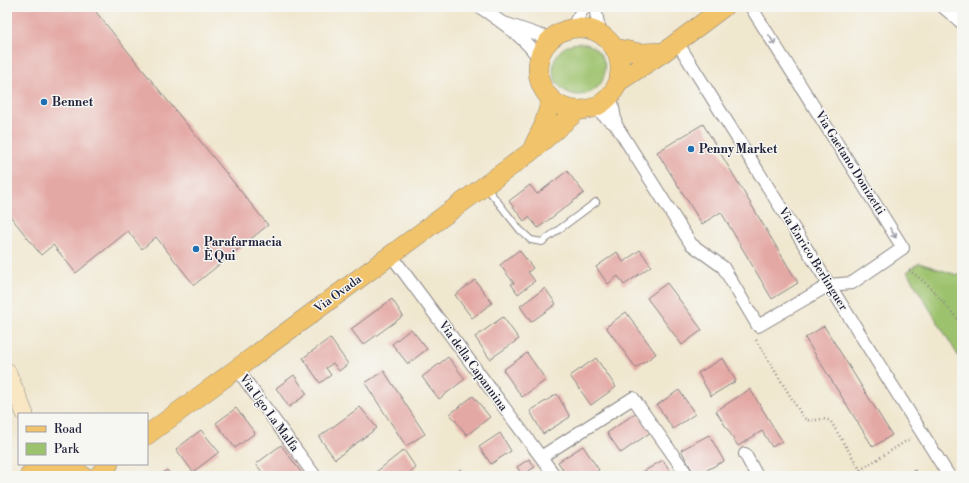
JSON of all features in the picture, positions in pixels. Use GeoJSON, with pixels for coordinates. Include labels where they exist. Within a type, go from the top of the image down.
{"type":"FeatureCollection","features":[{"type":"Feature","properties":{"kind":"main road"},"geometry":{"type":"LineString","coordinates":[[671,47],[640,53],[609,42],[593,30],[582,28],[571,29],[553,37],[544,47],[539,59],[538,78],[542,88],[551,100],[568,109],[586,109],[671,47],[724,7]]}},
{"type":"Feature","properties":{"kind":"main road"},"geometry":{"type":"LineString","coordinates":[[609,42],[619,59],[620,71],[614,89]]}},
{"type":"Feature","properties":{"kind":"main road","name":"Via Ovada"},"geometry":{"type":"LineString","coordinates":[[529,153],[543,128],[551,100]]}},
{"type":"Feature","properties":{"kind":"main road","name":"Via Ovada"},"geometry":{"type":"LineString","coordinates":[[148,433],[485,186],[586,109]]}},
{"type":"Feature","properties":{"kind":"main road"},"geometry":{"type":"LineString","coordinates":[[7,371],[25,413]]}},
{"type":"Feature","properties":{"kind":"main road"},"geometry":{"type":"LineString","coordinates":[[29,465],[29,476]]}},
{"type":"Feature","properties":{"kind":"main road"},"geometry":{"type":"LineString","coordinates":[[29,476],[39,468],[48,465]]}},
{"type":"Feature","properties":{"kind":"main road"},"geometry":{"type":"LineString","coordinates":[[58,465],[73,467]]}},
{"type":"Feature","properties":{"kind":"main road"},"geometry":{"type":"LineString","coordinates":[[98,476],[109,465]]}},
{"type":"Feature","properties":{"kind":"street"},"geometry":{"type":"LineString","coordinates":[[480,7],[501,22],[531,48],[539,59]]}},
{"type":"Feature","properties":{"kind":"street"},"geometry":{"type":"LineString","coordinates":[[571,29],[584,7]]}},
{"type":"Feature","properties":{"kind":"street"},"geometry":{"type":"LineString","coordinates":[[595,7],[598,24],[609,42]]}},
{"type":"Feature","properties":{"kind":"street","name":"Via Gaetano Donizetti"},"geometry":{"type":"LineString","coordinates":[[751,7],[903,248],[852,283],[829,285]]}},
{"type":"Feature","properties":{"kind":"street"},"geometry":{"type":"LineString","coordinates":[[943,7],[962,23]]}},
{"type":"Feature","properties":{"kind":"street"},"geometry":{"type":"LineString","coordinates":[[501,22],[542,36],[553,37]]}},
{"type":"Feature","properties":{"kind":"street","name":"Via Enrico Berlinguer"},"geometry":{"type":"LineString","coordinates":[[671,47],[829,285],[949,476]]}},
{"type":"Feature","properties":{"kind":"street"},"geometry":{"type":"LineString","coordinates":[[614,89],[616,125],[691,244],[723,267],[758,326],[829,285]]}},
{"type":"Feature","properties":{"kind":"street"},"geometry":{"type":"LineString","coordinates":[[586,109],[616,125]]}},
{"type":"Feature","properties":{"kind":"street","name":"Via della Capannina"},"geometry":{"type":"LineString","coordinates":[[391,255],[555,476]]}},
{"type":"Feature","properties":{"kind":"street","name":"Via Ugo La Malfa"},"geometry":{"type":"LineString","coordinates":[[237,369],[315,476]]}},
{"type":"Feature","properties":{"kind":"street"},"geometry":{"type":"LineString","coordinates":[[541,458],[633,398],[688,476]]}},
{"type":"Feature","properties":{"kind":"street"},"geometry":{"type":"LineString","coordinates":[[745,454],[757,476]]}},
{"type":"Feature","properties":{"kind":"lane"},"geometry":{"type":"LineString","coordinates":[[485,186],[520,230],[531,240],[542,242],[558,232],[596,202]]}},
{"type":"Feature","properties":{"kind":"path"},"geometry":{"type":"LineString","coordinates":[[909,270],[928,285],[962,324]]}},
{"type":"Feature","properties":{"kind":"path"},"geometry":{"type":"LineString","coordinates":[[756,340],[803,417],[812,422],[828,419],[864,476]]}},
{"type":"Feature","properties":{"kind":"path"},"geometry":{"type":"LineString","coordinates":[[860,470],[914,436]]}},
{"type":"Feature","properties":{"kind":"green space"},"geometry":{"type":"Polygon","coordinates":[[[579,43],[589,45],[597,51],[603,59],[605,69],[603,79],[597,87],[589,93],[579,95],[569,93],[561,87],[555,79],[553,69],[555,59],[561,51],[569,45],[579,43]]]}},
{"type":"Feature","properties":{"kind":"green space"},"geometry":{"type":"Polygon","coordinates":[[[919,263],[957,275],[962,272],[962,362],[907,272],[919,263]]]}},
{"type":"Feature","properties":{"kind":"building"},"geometry":{"type":"Polygon","coordinates":[[[7,7],[92,7],[268,225],[194,285],[156,237],[142,249],[128,231],[76,273],[53,245],[41,255],[7,212],[7,7]]]}},
{"type":"Feature","properties":{"kind":"building"},"geometry":{"type":"Polygon","coordinates":[[[703,124],[798,283],[772,299],[721,212],[702,224],[657,152],[703,124]]]}},
{"type":"Feature","properties":{"kind":"building"},"geometry":{"type":"Polygon","coordinates":[[[567,171],[584,193],[538,228],[529,217],[524,221],[509,201],[530,185],[537,194],[567,171]]]}},
{"type":"Feature","properties":{"kind":"building"},"geometry":{"type":"Polygon","coordinates":[[[519,250],[533,268],[528,272],[535,281],[518,294],[511,284],[514,283],[500,265],[519,250]]]}},
{"type":"Feature","properties":{"kind":"building"},"geometry":{"type":"Polygon","coordinates":[[[640,250],[651,266],[624,285],[618,276],[608,284],[596,267],[617,252],[623,262],[640,250]]]}},
{"type":"Feature","properties":{"kind":"building"},"geometry":{"type":"Polygon","coordinates":[[[475,280],[492,303],[472,318],[455,295],[475,280]]]}},
{"type":"Feature","properties":{"kind":"building"},"geometry":{"type":"Polygon","coordinates":[[[667,283],[702,330],[682,345],[647,298],[667,283]]]}},
{"type":"Feature","properties":{"kind":"building"},"geometry":{"type":"Polygon","coordinates":[[[545,288],[556,304],[531,322],[520,306],[545,288]]]}},
{"type":"Feature","properties":{"kind":"building"},"geometry":{"type":"Polygon","coordinates":[[[392,299],[403,316],[363,345],[351,329],[392,299]]]}},
{"type":"Feature","properties":{"kind":"building"},"geometry":{"type":"Polygon","coordinates":[[[626,312],[656,354],[636,368],[606,327],[626,312]]]}},
{"type":"Feature","properties":{"kind":"building"},"geometry":{"type":"Polygon","coordinates":[[[503,317],[519,339],[490,359],[475,337],[503,317]]]}},
{"type":"Feature","properties":{"kind":"building"},"geometry":{"type":"Polygon","coordinates":[[[824,326],[892,435],[873,447],[805,338],[824,326]]]}},
{"type":"Feature","properties":{"kind":"building"},"geometry":{"type":"Polygon","coordinates":[[[411,329],[427,349],[408,364],[392,344],[411,329]]]}},
{"type":"Feature","properties":{"kind":"building"},"geometry":{"type":"Polygon","coordinates":[[[330,338],[348,364],[339,371],[333,363],[326,368],[331,375],[320,383],[303,358],[330,338]]]}},
{"type":"Feature","properties":{"kind":"building"},"geometry":{"type":"Polygon","coordinates":[[[527,353],[546,380],[522,397],[503,370],[527,353]]]}},
{"type":"Feature","properties":{"kind":"building"},"geometry":{"type":"Polygon","coordinates":[[[448,357],[465,379],[439,399],[422,377],[448,357]]]}},
{"type":"Feature","properties":{"kind":"building"},"geometry":{"type":"Polygon","coordinates":[[[596,358],[616,387],[591,405],[570,376],[596,358]]]}},
{"type":"Feature","properties":{"kind":"building"},"geometry":{"type":"Polygon","coordinates":[[[723,358],[736,381],[711,396],[698,373],[723,358]]]}},
{"type":"Feature","properties":{"kind":"building"},"geometry":{"type":"Polygon","coordinates":[[[384,371],[425,434],[406,446],[365,383],[384,371]]]}},
{"type":"Feature","properties":{"kind":"building"},"geometry":{"type":"Polygon","coordinates":[[[294,375],[307,394],[289,407],[276,388],[294,375]]]}},
{"type":"Feature","properties":{"kind":"building"},"geometry":{"type":"Polygon","coordinates":[[[750,389],[782,441],[772,447],[762,431],[738,446],[716,411],[750,389]]]}},
{"type":"Feature","properties":{"kind":"building"},"geometry":{"type":"Polygon","coordinates":[[[679,390],[695,414],[673,429],[657,405],[679,390]]]}},
{"type":"Feature","properties":{"kind":"building"},"geometry":{"type":"Polygon","coordinates":[[[557,394],[570,417],[543,434],[530,411],[557,394]]]}},
{"type":"Feature","properties":{"kind":"building"},"geometry":{"type":"Polygon","coordinates":[[[473,396],[490,417],[467,435],[450,414],[473,396]]]}},
{"type":"Feature","properties":{"kind":"building"},"geometry":{"type":"Polygon","coordinates":[[[360,407],[377,428],[335,459],[319,437],[360,407]]]}},
{"type":"Feature","properties":{"kind":"building"},"geometry":{"type":"Polygon","coordinates":[[[236,408],[255,433],[235,448],[216,423],[236,408]]]}},
{"type":"Feature","properties":{"kind":"building"},"geometry":{"type":"Polygon","coordinates":[[[637,412],[651,432],[621,453],[607,433],[637,412]]]}},
{"type":"Feature","properties":{"kind":"building"},"geometry":{"type":"Polygon","coordinates":[[[201,430],[219,452],[193,472],[176,449],[201,430]]]}},
{"type":"Feature","properties":{"kind":"building"},"geometry":{"type":"Polygon","coordinates":[[[500,433],[511,451],[491,464],[479,447],[500,433]]]}},
{"type":"Feature","properties":{"kind":"building"},"geometry":{"type":"Polygon","coordinates":[[[709,435],[724,461],[695,476],[681,450],[709,435]]]}},
{"type":"Feature","properties":{"kind":"building"},"geometry":{"type":"Polygon","coordinates":[[[281,445],[304,476],[265,476],[256,464],[281,445]]]}},
{"type":"Feature","properties":{"kind":"building"},"geometry":{"type":"Polygon","coordinates":[[[583,446],[599,470],[590,476],[567,476],[558,462],[583,446]]]}},
{"type":"Feature","properties":{"kind":"building"},"geometry":{"type":"Polygon","coordinates":[[[404,450],[416,468],[406,476],[371,476],[404,450]]]}},
{"type":"Feature","properties":{"kind":"building"},"geometry":{"type":"Polygon","coordinates":[[[529,459],[535,467],[522,475],[517,467],[529,459]]]}},
{"type":"Feature","properties":{"kind":"building"},"geometry":{"type":"Polygon","coordinates":[[[663,460],[673,476],[643,476],[641,473],[663,460]]]}},
{"type":"Feature","properties":{"kind":"building"},"geometry":{"type":"Polygon","coordinates":[[[461,469],[465,476],[451,476],[461,469]]]}},
{"type":"Feature","properties":{"kind":"building"},"geometry":{"type":"Polygon","coordinates":[[[167,470],[172,476],[159,476],[167,470]]]}},
{"type":"Feature","properties":{"kind":"building"},"geometry":{"type":"Polygon","coordinates":[[[915,470],[918,476],[905,476],[915,470]]]}},
{"type":"Feature","properties":{"kind":"place","name":"Bennet"},"geometry":{"type":"Point","coordinates":[44,102]}},
{"type":"Feature","properties":{"kind":"place","name":"Penny Market"},"geometry":{"type":"Point","coordinates":[691,149]}},
{"type":"Feature","properties":{"kind":"place","name":"Parafarmacia È Qui"},"geometry":{"type":"Point","coordinates":[196,249]}}]}
